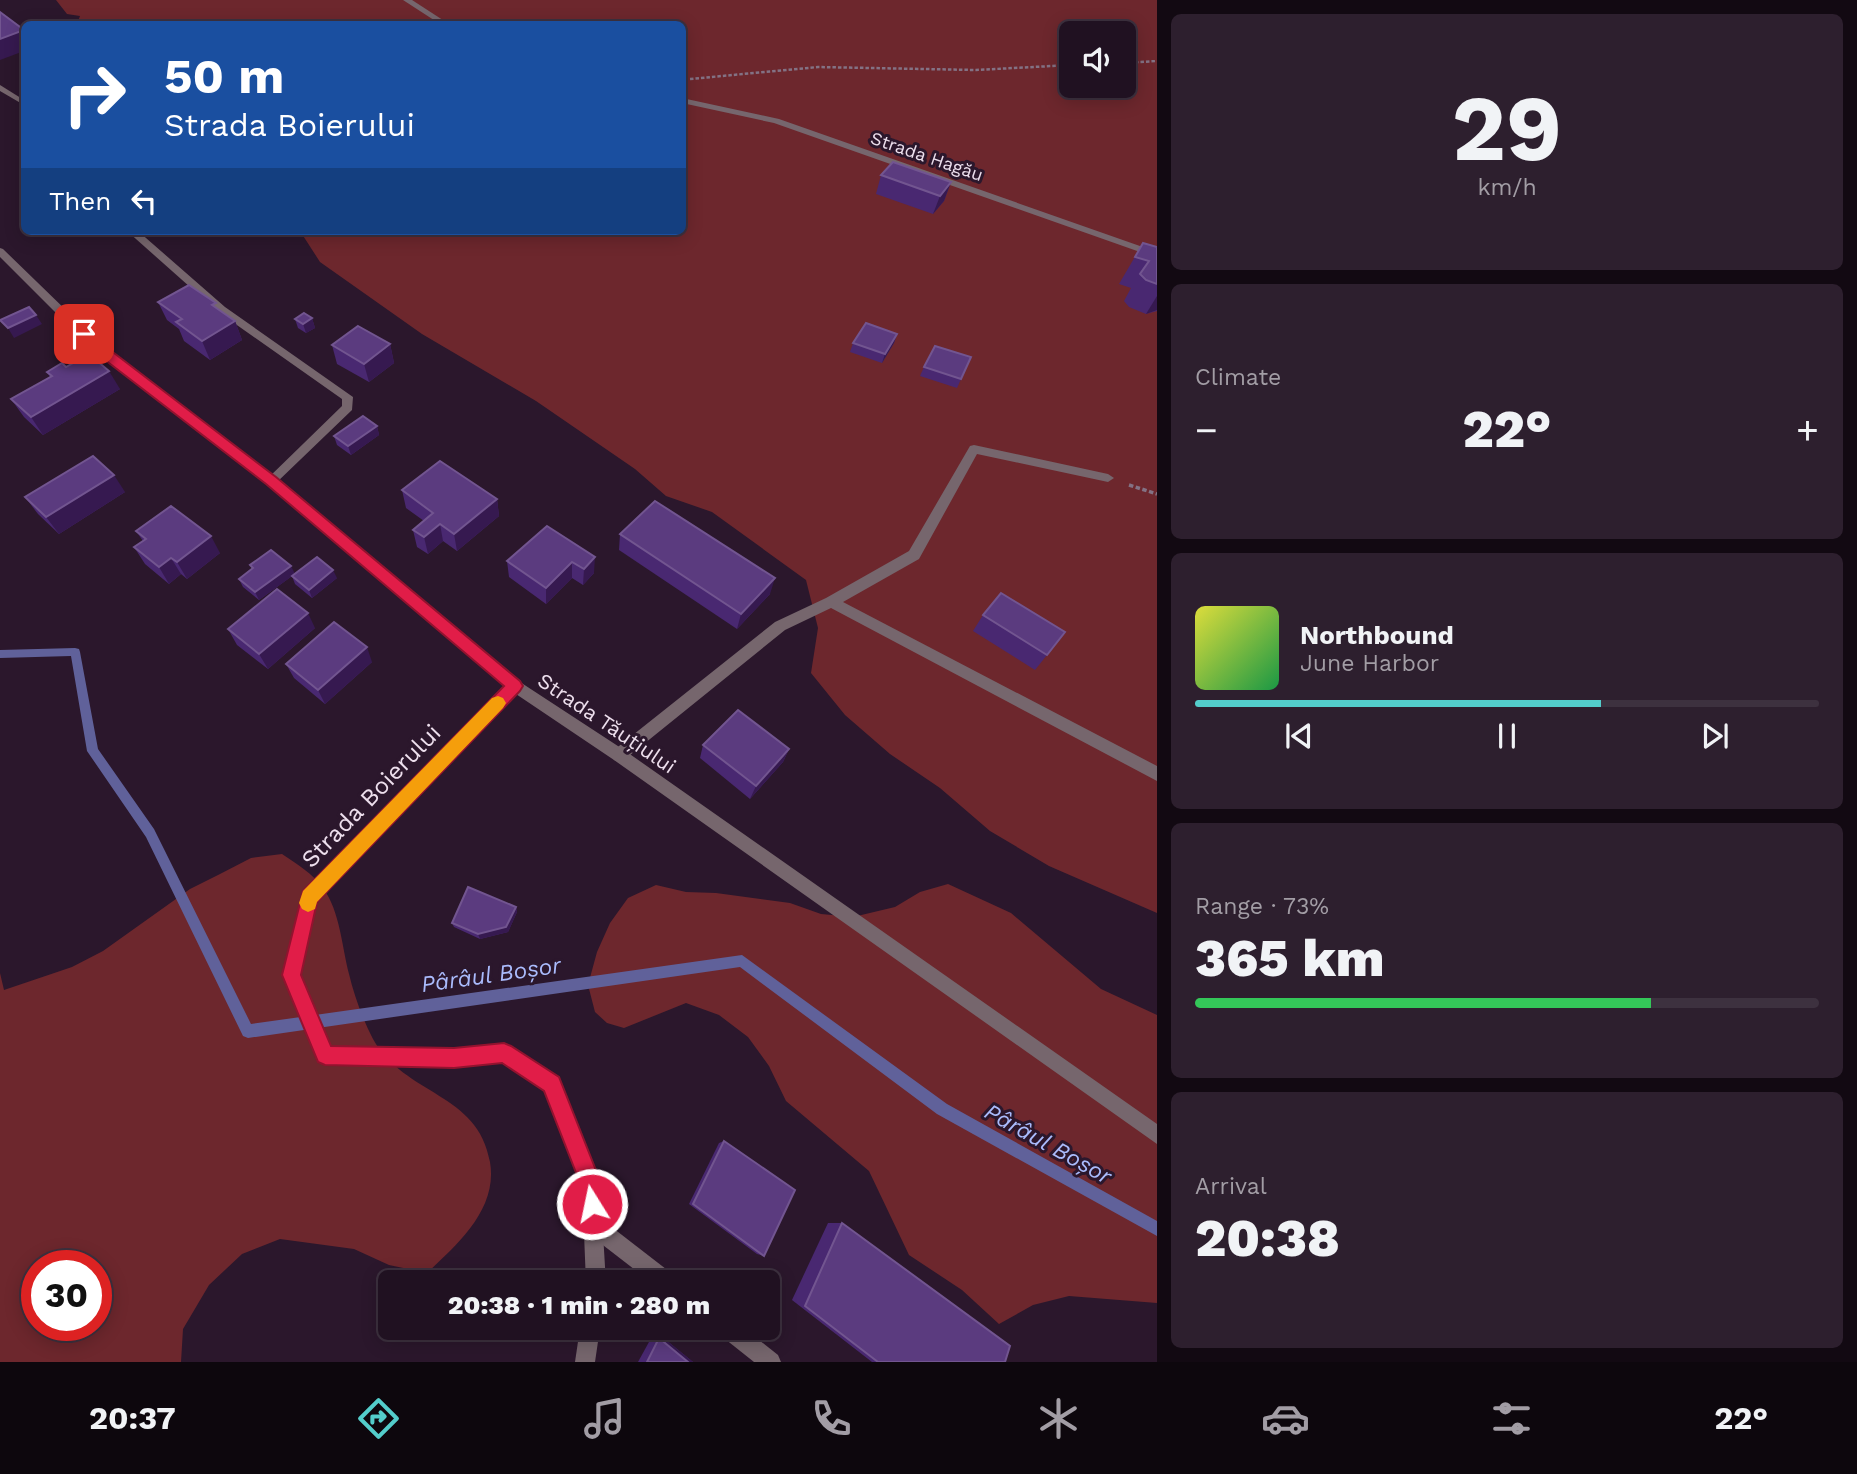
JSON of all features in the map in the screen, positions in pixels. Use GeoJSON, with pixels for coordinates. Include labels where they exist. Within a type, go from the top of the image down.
{"type":"FeatureCollection","features":[{"type":"Feature","properties":{"kind":"street"},"geometry":{"type":"LineString","coordinates":[[407,0],[440,21]]}},
{"type":"Feature","properties":{"kind":"street"},"geometry":{"type":"LineString","coordinates":[[0,87],[21,101]]}},
{"type":"Feature","properties":{"kind":"street","name":"Strada Hagău"},"geometry":{"type":"LineString","coordinates":[[686,101],[776,121],[1157,255]]}},
{"type":"Feature","properties":{"kind":"street"},"geometry":{"type":"LineString","coordinates":[[137,235],[221,310],[347,397],[348,407],[271,481]]}},
{"type":"Feature","properties":{"kind":"street","name":"Strada Tăuțiului"},"geometry":{"type":"LineString","coordinates":[[0,251],[100,351],[271,481],[515,686],[619,755],[1157,1135]]}},
{"type":"Feature","properties":{"kind":"street"},"geometry":{"type":"LineString","coordinates":[[619,755],[780,626],[831,602],[914,555],[974,449],[1108,478]]}},
{"type":"Feature","properties":{"kind":"street"},"geometry":{"type":"LineString","coordinates":[[831,602],[1157,774]]}},
{"type":"Feature","properties":{"kind":"street","name":"Strada Boierului"},"geometry":{"type":"LineString","coordinates":[[515,686],[309,897],[291,975],[325,1055],[454,1058],[504,1053],[552,1084],[591,1183],[595,1270]]}},
{"type":"Feature","properties":{"kind":"street"},"geometry":{"type":"LineString","coordinates":[[593,1225],[651,1270]]}},
{"type":"Feature","properties":{"kind":"street"},"geometry":{"type":"LineString","coordinates":[[585,1362],[588,1340]]}},
{"type":"Feature","properties":{"kind":"street"},"geometry":{"type":"LineString","coordinates":[[743,1340],[771,1362]]}},
{"type":"Feature","properties":{"kind":"path"},"geometry":{"type":"LineString","coordinates":[[1136,62],[1157,61]]}},
{"type":"Feature","properties":{"kind":"path"},"geometry":{"type":"LineString","coordinates":[[686,80],[818,67],[976,70],[1059,66]]}},
{"type":"Feature","properties":{"kind":"shaded area"},"geometry":{"type":"Polygon","coordinates":[[[56,0],[1157,0],[1157,913],[1049,866],[990,831],[940,788],[890,754],[845,715],[811,673],[818,628],[806,580],[712,512],[666,496],[635,469],[536,401],[422,334],[320,262],[303,235],[686,235],[686,21],[78,21],[80,16],[67,14],[56,0]]]}},
{"type":"Feature","properties":{"kind":"shaded area"},"geometry":{"type":"Polygon","coordinates":[[[282,854],[319,883],[329,897],[337,918],[353,990],[373,1039],[387,1058],[403,1072],[456,1107],[471,1121],[483,1139],[490,1162],[491,1179],[482,1210],[463,1238],[430,1270],[389,1265],[354,1249],[280,1239],[242,1254],[209,1285],[183,1329],[181,1362],[0,1362],[0,973],[4,990],[72,967],[103,951],[190,889],[251,858],[282,854]]]}},
{"type":"Feature","properties":{"kind":"shaded area"},"geometry":{"type":"Polygon","coordinates":[[[948,884],[1011,913],[1101,989],[1157,1015],[1157,1303],[1069,1296],[1033,1305],[999,1324],[962,1290],[909,1255],[869,1171],[786,1101],[769,1066],[748,1037],[719,1015],[686,1003],[624,1028],[607,1023],[595,1012],[588,985],[597,952],[610,923],[628,898],[656,885],[686,892],[716,893],[790,903],[821,914],[853,917],[895,907],[920,892],[948,884]]]}},
{"type":"Feature","properties":{"kind":"building"},"geometry":{"type":"Polygon","coordinates":[[[0,12],[21,28],[21,31],[0,39],[0,12]]]}},
{"type":"Feature","properties":{"kind":"building"},"geometry":{"type":"Polygon","coordinates":[[[893,162],[951,182],[940,196],[881,175],[893,162]]]}},
{"type":"Feature","properties":{"kind":"building"},"geometry":{"type":"Polygon","coordinates":[[[1143,243],[1157,247],[1157,284],[1146,280],[1140,274],[1149,261],[1135,257],[1143,243]]]}},
{"type":"Feature","properties":{"kind":"building"},"geometry":{"type":"Polygon","coordinates":[[[189,285],[216,303],[212,305],[235,321],[202,341],[176,322],[182,319],[158,302],[189,285]]]}},
{"type":"Feature","properties":{"kind":"building"},"geometry":{"type":"Polygon","coordinates":[[[29,307],[36,315],[8,328],[0,320],[29,307]]]}},
{"type":"Feature","properties":{"kind":"building"},"geometry":{"type":"Polygon","coordinates":[[[304,313],[312,318],[303,324],[295,319],[304,313]]]}},
{"type":"Feature","properties":{"kind":"building"},"geometry":{"type":"Polygon","coordinates":[[[866,323],[897,334],[885,354],[853,343],[866,323]]]}},
{"type":"Feature","properties":{"kind":"building"},"geometry":{"type":"Polygon","coordinates":[[[358,326],[390,344],[364,364],[332,345],[358,326]]]}},
{"type":"Feature","properties":{"kind":"building"},"geometry":{"type":"Polygon","coordinates":[[[935,346],[971,357],[961,379],[924,367],[935,346]]]}},
{"type":"Feature","properties":{"kind":"building"},"geometry":{"type":"Polygon","coordinates":[[[89,354],[109,371],[31,417],[11,399],[52,376],[47,372],[62,363],[66,367],[89,354]]]}},
{"type":"Feature","properties":{"kind":"building"},"geometry":{"type":"Polygon","coordinates":[[[363,416],[377,426],[348,446],[334,436],[363,416]]]}},
{"type":"Feature","properties":{"kind":"building"},"geometry":{"type":"Polygon","coordinates":[[[93,456],[114,475],[46,517],[25,497],[93,456]]]}},
{"type":"Feature","properties":{"kind":"building"},"geometry":{"type":"Polygon","coordinates":[[[440,461],[497,499],[454,534],[440,524],[424,537],[413,530],[433,513],[402,490],[440,461]]]}},
{"type":"Feature","properties":{"kind":"building"},"geometry":{"type":"Polygon","coordinates":[[[655,501],[775,578],[741,614],[620,534],[655,501]]]}},
{"type":"Feature","properties":{"kind":"building"},"geometry":{"type":"Polygon","coordinates":[[[171,506],[211,536],[177,562],[171,558],[159,567],[134,547],[146,539],[136,531],[171,506]]]}},
{"type":"Feature","properties":{"kind":"building"},"geometry":{"type":"Polygon","coordinates":[[[547,526],[595,557],[584,569],[572,562],[546,588],[507,561],[547,526]]]}},
{"type":"Feature","properties":{"kind":"building"},"geometry":{"type":"Polygon","coordinates":[[[271,550],[291,566],[255,592],[239,579],[253,568],[250,565],[271,550]]]}},
{"type":"Feature","properties":{"kind":"building"},"geometry":{"type":"Polygon","coordinates":[[[317,557],[333,570],[309,590],[292,576],[317,557]]]}},
{"type":"Feature","properties":{"kind":"building"},"geometry":{"type":"Polygon","coordinates":[[[277,589],[308,613],[259,654],[228,629],[277,589]]]}},
{"type":"Feature","properties":{"kind":"building"},"geometry":{"type":"Polygon","coordinates":[[[1001,593],[1065,632],[1047,655],[983,615],[1001,593]]]}},
{"type":"Feature","properties":{"kind":"building"},"geometry":{"type":"Polygon","coordinates":[[[334,622],[367,647],[318,690],[286,664],[334,622]]]}},
{"type":"Feature","properties":{"kind":"building"},"geometry":{"type":"Polygon","coordinates":[[[738,710],[789,749],[756,786],[703,745],[738,710]]]}},
{"type":"Feature","properties":{"kind":"building"},"geometry":{"type":"Polygon","coordinates":[[[468,887],[516,907],[506,927],[478,934],[452,923],[468,887]]]}},
{"type":"Feature","properties":{"kind":"building"},"geometry":{"type":"Polygon","coordinates":[[[724,1141],[795,1190],[764,1256],[693,1204],[724,1141]]]}},
{"type":"Feature","properties":{"kind":"building"},"geometry":{"type":"Polygon","coordinates":[[[842,1223],[1010,1346],[1005,1362],[878,1362],[805,1306],[842,1223]]]}},
{"type":"Feature","properties":{"kind":"building"},"geometry":{"type":"Polygon","coordinates":[[[658,1340],[661,1340],[688,1362],[647,1362],[658,1340]]]}},
{"type":"Feature","properties":{"kind":"waterway","name":"Pârâul Boșor"},"geometry":{"type":"LineString","coordinates":[[0,654],[75,652],[93,751],[150,833],[248,1031],[742,961],[942,1109],[1157,1229]]}},
{"type":"Feature","properties":{"kind":"slow traffic"},"geometry":{"type":"LineString","coordinates":[[308,903],[309,897],[498,703]]}},
{"type":"Feature","properties":{"kind":"route"},"geometry":{"type":"LineString","coordinates":[[84,334],[100,351],[271,481],[515,686],[309,897],[291,975],[325,1055],[454,1058],[504,1053],[552,1084],[591,1183],[592,1204]]}}]}
